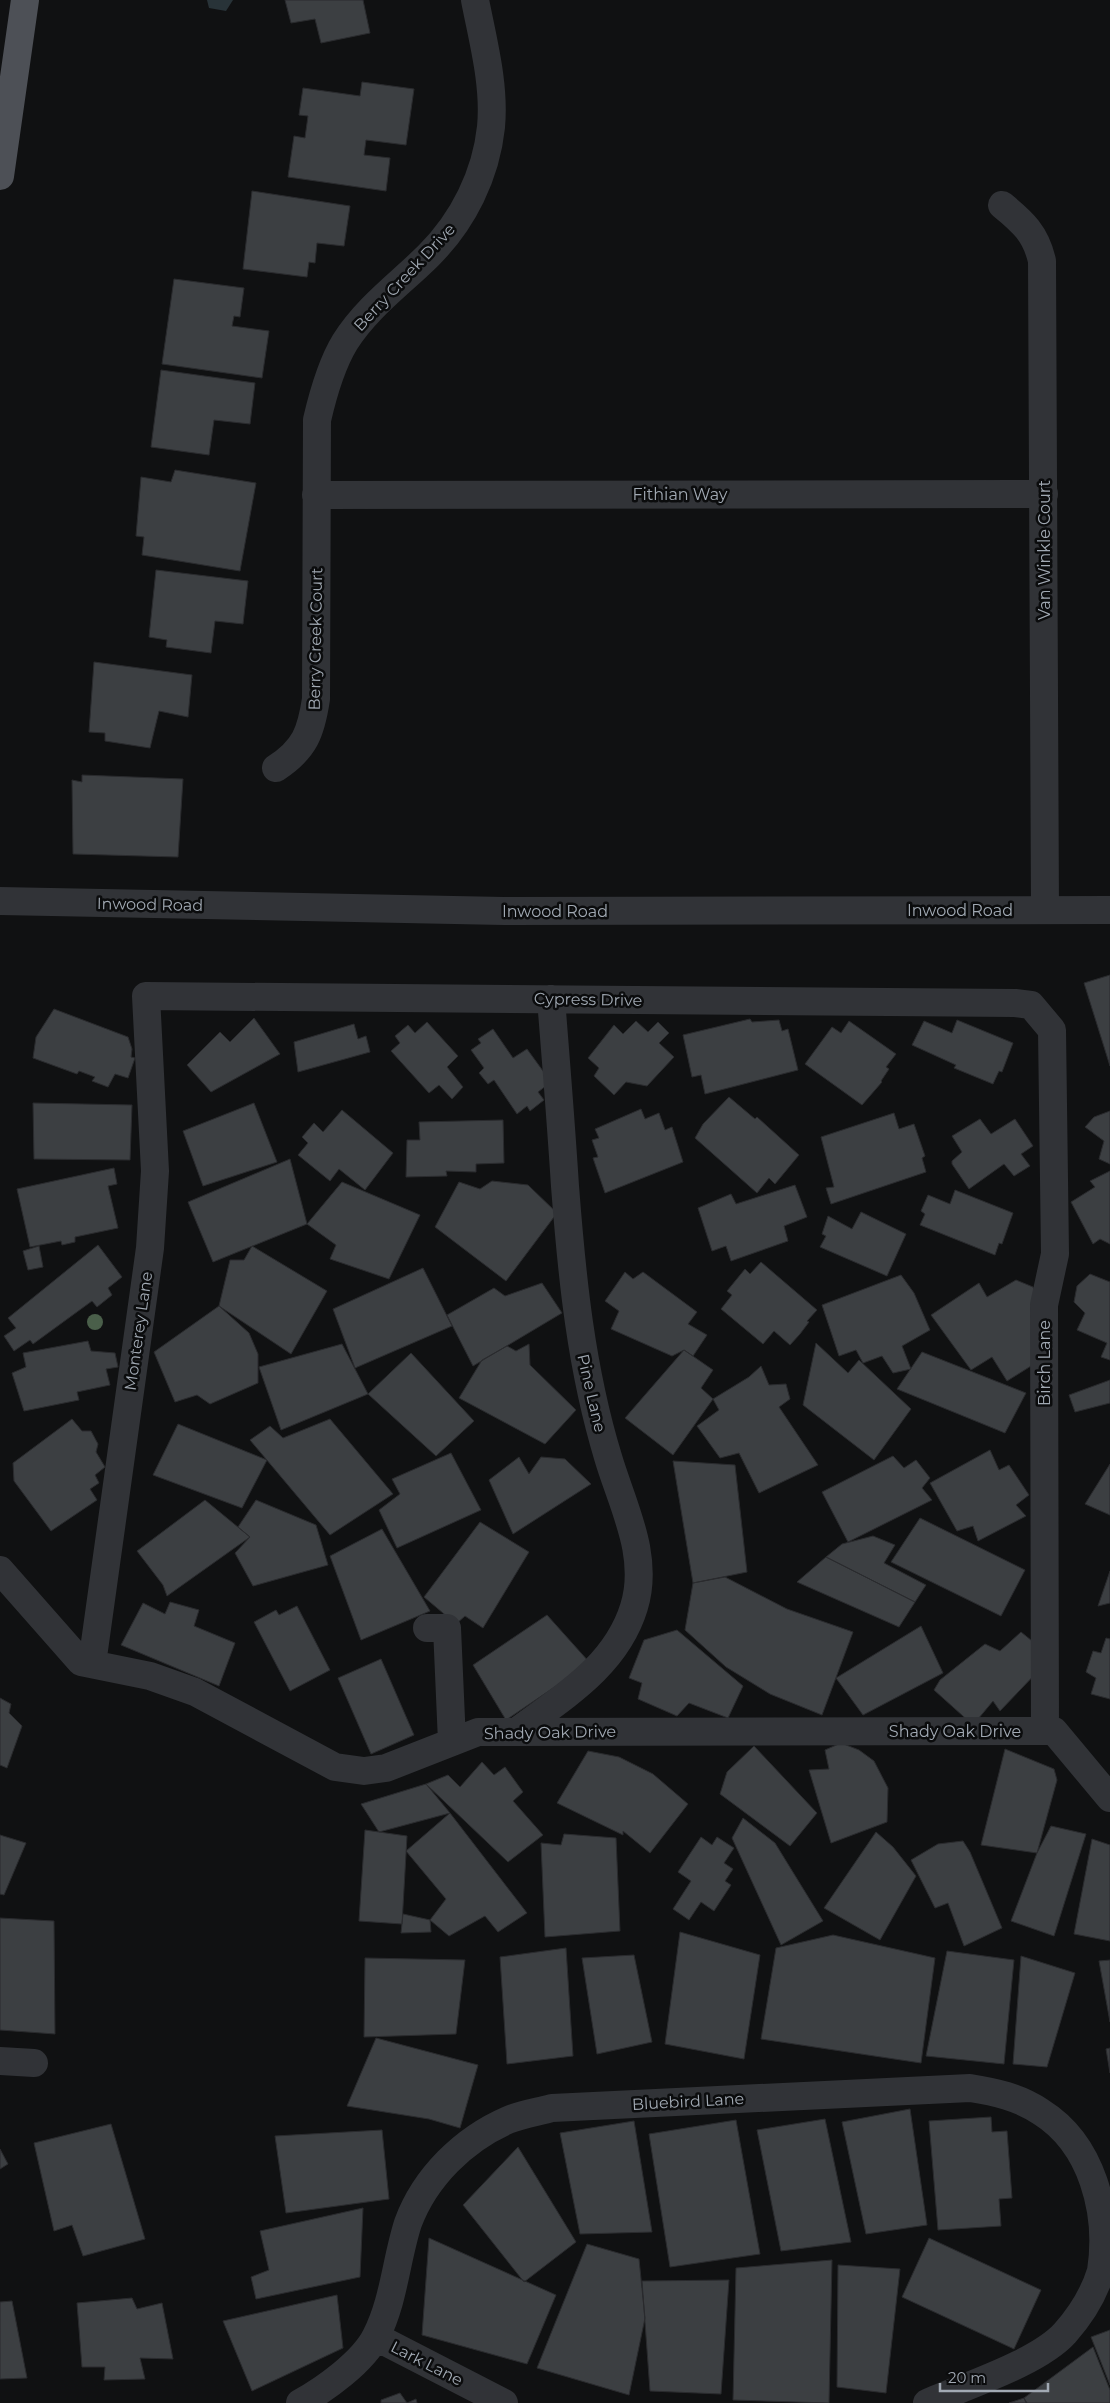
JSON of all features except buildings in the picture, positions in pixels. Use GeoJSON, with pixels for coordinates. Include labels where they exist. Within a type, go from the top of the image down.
{"type":"FeatureCollection","features":[{"type":"Feature","properties":{"kind":"main road"},"geometry":{"type":"LineString","coordinates":[[0,176],[25,0]]}},
{"type":"Feature","properties":{"kind":"street","name":"Berry Creek Drive"},"geometry":{"type":"LineString","coordinates":[[316,495],[317,420],[323,393],[344,343],[380,300],[430,254],[449,232],[465,208],[478,182],[486,155],[491,127],[492,98],[475,0]]}},
{"type":"Feature","properties":{"kind":"street","name":"Van Winkle Court"},"geometry":{"type":"LineString","coordinates":[[1002,205],[1025,224],[1039,247],[1042,261],[1045,910]]}},
{"type":"Feature","properties":{"kind":"street","name":"Fithian Way"},"geometry":{"type":"LineString","coordinates":[[316,495],[1044,494]]}},
{"type":"Feature","properties":{"kind":"street","name":"Berry Creek Court"},"geometry":{"type":"LineString","coordinates":[[276,768],[297,751],[312,728],[316,699],[316,495]]}},
{"type":"Feature","properties":{"kind":"street","name":"Inwood Road"},"geometry":{"type":"LineString","coordinates":[[0,901],[504,911],[1110,910]]}},
{"type":"Feature","properties":{"kind":"street","name":"Cypress Drive"},"geometry":{"type":"LineString","coordinates":[[146,996],[1030,1005]]}},
{"type":"Feature","properties":{"kind":"street","name":"Monterey Lane"},"geometry":{"type":"LineString","coordinates":[[92,1664],[150,1248],[155,1171],[146,996]]}},
{"type":"Feature","properties":{"kind":"street","name":"Pine Lane"},"geometry":{"type":"LineString","coordinates":[[516,1732],[587,1678],[608,1658],[624,1633],[634,1605],[639,1569],[636,1540],[608,1456],[585,1368],[574,1293],[551,999]]}},
{"type":"Feature","properties":{"kind":"street","name":"Birch Lane"},"geometry":{"type":"LineString","coordinates":[[1030,1005],[1052,1030],[1055,1254],[1044,1305],[1045,1731]]}},
{"type":"Feature","properties":{"kind":"street","name":"Shady Oak Drive"},"geometry":{"type":"LineString","coordinates":[[0,1570],[81,1662],[150,1676],[195,1692],[335,1767],[364,1772],[386,1768],[478,1732],[1054,1731],[1110,1798]]}},
{"type":"Feature","properties":{"kind":"street"},"geometry":{"type":"LineString","coordinates":[[427,1628],[447,1628],[452,1742]]}},
{"type":"Feature","properties":{"kind":"street"},"geometry":{"type":"LineString","coordinates":[[0,2061],[34,2063]]}},
{"type":"Feature","properties":{"kind":"street","name":"Bluebird Lane"},"geometry":{"type":"LineString","coordinates":[[300,2403],[317,2393],[362,2356],[376,2338],[386,2313],[408,2224],[421,2195],[448,2160],[476,2137],[510,2119],[552,2108],[970,2088],[1004,2094],[1040,2111],[1064,2130],[1082,2152],[1097,2180],[1106,2215],[1104,2258],[1106,2273]]}},
{"type":"Feature","properties":{"kind":"street"},"geometry":{"type":"LineString","coordinates":[[927,2403],[1036,2356],[1043,2351],[1064,2334],[1086,2307],[1106,2273]]}},
{"type":"Feature","properties":{"kind":"street","name":"Lark Lane"},"geometry":{"type":"LineString","coordinates":[[376,2338],[504,2403]]}},
{"type":"Feature","properties":{"kind":"shaded area"},"geometry":{"type":"Polygon","coordinates":[[[207,0],[233,0],[226,11],[209,8],[207,0]]]}}]}
